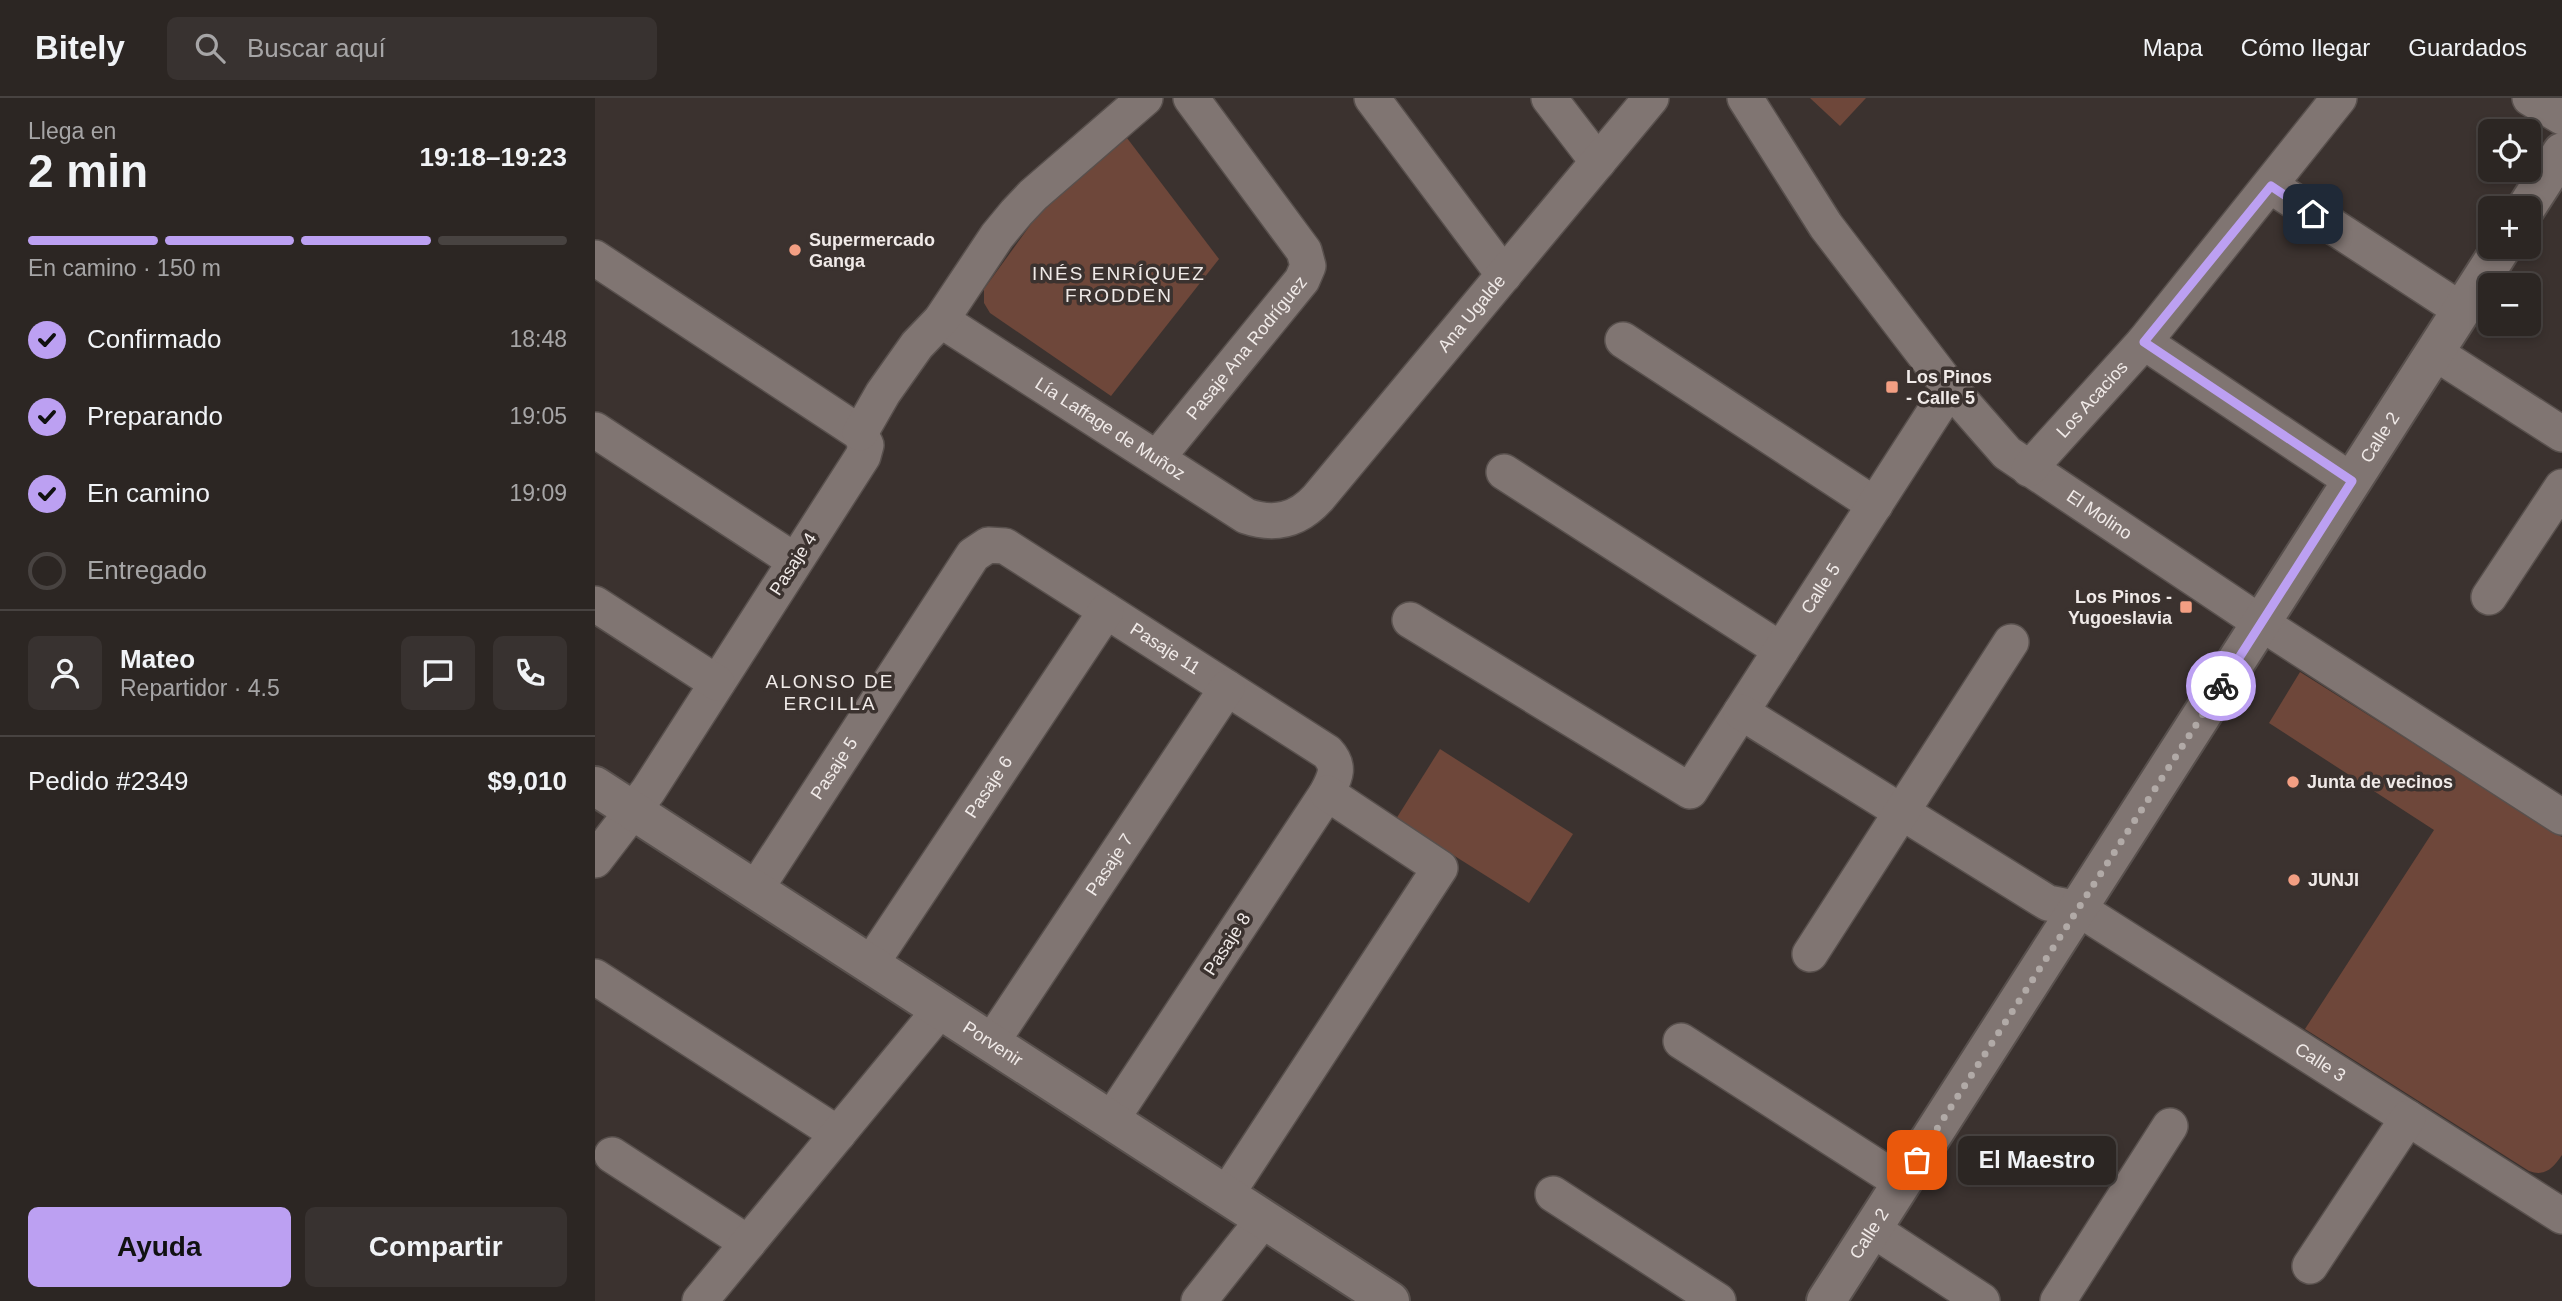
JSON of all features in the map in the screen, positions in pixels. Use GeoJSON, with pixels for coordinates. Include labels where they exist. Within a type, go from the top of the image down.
{"type":"FeatureCollection","features":[{"type":"Feature","properties":{"kind":"street","name":"Pasaje 4"},"geometry":{"type":"LineString","coordinates":[[595,860],[633,811],[863,456],[866,444],[860,433],[889,383],[917,345],[941,320],[997,236],[1016,213],[1033,195],[1145,98]]}},
{"type":"Feature","properties":{"kind":"street","name":"Pasaje Ana Rodríguez"},"geometry":{"type":"LineString","coordinates":[[1157,458],[1302,280],[1307,266],[1304,251],[1191,98]]}},
{"type":"Feature","properties":{"kind":"street"},"geometry":{"type":"LineString","coordinates":[[1372,98],[1504,275]]}},
{"type":"Feature","properties":{"kind":"street"},"geometry":{"type":"LineString","coordinates":[[1549,98],[1598,162]]}},
{"type":"Feature","properties":{"kind":"street","name":"Ana Ugalde"},"geometry":{"type":"LineString","coordinates":[[1285,520],[1304,512],[1318,498],[1651,98]]}},
{"type":"Feature","properties":{"kind":"street","name":"El Molino"},"geometry":{"type":"LineString","coordinates":[[1745,98],[1826,226],[1950,388],[2007,453],[2261,623],[2562,817]]}},
{"type":"Feature","properties":{"kind":"street","name":"Los Acacios"},"geometry":{"type":"LineString","coordinates":[[2029,469],[2144,342],[2339,98]]}},
{"type":"Feature","properties":{"kind":"street"},"geometry":{"type":"LineString","coordinates":[[2530,98],[2562,117]]}},
{"type":"Feature","properties":{"kind":"street"},"geometry":{"type":"LineString","coordinates":[[2534,196],[2562,152]]}},
{"type":"Feature","properties":{"kind":"street"},"geometry":{"type":"LineString","coordinates":[[2271,186],[2461,310]]}},
{"type":"Feature","properties":{"kind":"street"},"geometry":{"type":"LineString","coordinates":[[595,258],[860,433]]}},
{"type":"Feature","properties":{"kind":"street","name":"Calle 2"},"geometry":{"type":"LineString","coordinates":[[1826,1301],[2494,259]]}},
{"type":"Feature","properties":{"kind":"street","name":"Lía Laffage de Muñoz"},"geometry":{"type":"LineString","coordinates":[[941,320],[1247,516],[1267,521],[1285,520]]}},
{"type":"Feature","properties":{"kind":"street"},"geometry":{"type":"LineString","coordinates":[[1623,340],[1875,505]]}},
{"type":"Feature","properties":{"kind":"street"},"geometry":{"type":"LineString","coordinates":[[2144,342],[2352,481]]}},
{"type":"Feature","properties":{"kind":"street"},"geometry":{"type":"LineString","coordinates":[[2434,352],[2562,433]]}},
{"type":"Feature","properties":{"kind":"street","name":"Calle 5"},"geometry":{"type":"LineString","coordinates":[[1410,620],[1690,791],[1950,388]]}},
{"type":"Feature","properties":{"kind":"street"},"geometry":{"type":"LineString","coordinates":[[595,430],[796,561]]}},
{"type":"Feature","properties":{"kind":"street"},"geometry":{"type":"LineString","coordinates":[[1504,471],[1781,650]]}},
{"type":"Feature","properties":{"kind":"street"},"geometry":{"type":"LineString","coordinates":[[2489,597],[2551,528],[2562,487]]}},
{"type":"Feature","properties":{"kind":"street","name":"Pasaje 11"},"geometry":{"type":"LineString","coordinates":[[988,545],[1006,546],[1327,752],[1331,780],[1440,869],[1226,1195]]}},
{"type":"Feature","properties":{"kind":"street","name":"Pasaje 5"},"geometry":{"type":"LineString","coordinates":[[755,890],[973,555],[988,545]]}},
{"type":"Feature","properties":{"kind":"street"},"geometry":{"type":"LineString","coordinates":[[595,604],[717,683]]}},
{"type":"Feature","properties":{"kind":"street","name":"Pasaje 6"},"geometry":{"type":"LineString","coordinates":[[870,965],[1106,611]]}},
{"type":"Feature","properties":{"kind":"street"},"geometry":{"type":"LineString","coordinates":[[1810,954],[2011,642]]}},
{"type":"Feature","properties":{"kind":"street","name":"Pasaje 7"},"geometry":{"type":"LineString","coordinates":[[991,1043],[1227,688]]}},
{"type":"Feature","properties":{"kind":"street","name":"Calle 3"},"geometry":{"type":"LineString","coordinates":[[1741,712],[2048,903],[2079,909],[2560,1211]]}},
{"type":"Feature","properties":{"kind":"street","name":"Pasaje 8"},"geometry":{"type":"LineString","coordinates":[[1111,1120],[1331,780]]}},
{"type":"Feature","properties":{"kind":"street","name":"Porvenir"},"geometry":{"type":"LineString","coordinates":[[595,786],[1390,1301]]}},
{"type":"Feature","properties":{"kind":"street"},"geometry":{"type":"LineString","coordinates":[[595,978],[838,1134]]}},
{"type":"Feature","properties":{"kind":"street"},"geometry":{"type":"LineString","coordinates":[[700,1301],[940,1010]]}},
{"type":"Feature","properties":{"kind":"street"},"geometry":{"type":"LineString","coordinates":[[1681,1041],[1902,1183]]}},
{"type":"Feature","properties":{"kind":"street"},"geometry":{"type":"LineString","coordinates":[[2310,1266],[2408,1118]]}},
{"type":"Feature","properties":{"kind":"street"},"geometry":{"type":"LineString","coordinates":[[2058,1301],[2170,1126]]}},
{"type":"Feature","properties":{"kind":"street"},"geometry":{"type":"LineString","coordinates":[[612,1155],[748,1243]]}},
{"type":"Feature","properties":{"kind":"street"},"geometry":{"type":"LineString","coordinates":[[1553,1194],[1718,1301]]}},
{"type":"Feature","properties":{"kind":"street"},"geometry":{"type":"LineString","coordinates":[[1199,1301],[1264,1219]]}},
{"type":"Feature","properties":{"kind":"street"},"geometry":{"type":"LineString","coordinates":[[1872,1229],[1982,1301]]}},
{"type":"Feature","properties":{"kind":"shaded area"},"geometry":{"type":"Polygon","coordinates":[[[1810,98],[1866,98],[1840,126],[1810,98]]]}},
{"type":"Feature","properties":{"kind":"shaded area"},"geometry":{"type":"Polygon","coordinates":[[[1127,138],[1219,259],[1111,396],[990,313],[984,303],[984,289],[1039,213],[1127,138]]]}},
{"type":"Feature","properties":{"kind":"shaded area"},"geometry":{"type":"Polygon","coordinates":[[[2300,672],[2562,837],[2562,1155],[2544,1172],[2529,1171],[2305,1029],[2434,830],[2269,723],[2300,672]]]}},
{"type":"Feature","properties":{"kind":"shaded area"},"geometry":{"type":"Polygon","coordinates":[[[1440,749],[1573,834],[1529,903],[1396,819],[1440,749]]]}},
{"type":"Feature","properties":{"kind":"way so far"},"geometry":{"type":"LineString","coordinates":[[1917,1160],[2221,686]]}},
{"type":"Feature","properties":{"kind":"place","name":"Supermercado Ganga"},"geometry":{"type":"Point","coordinates":[795,250]}},
{"type":"Feature","properties":{"kind":"place","name":"Los Pinos - Calle 5"},"geometry":{"type":"Point","coordinates":[1892,387]}},
{"type":"Feature","properties":{"kind":"place","name":"Los Pinos - Yugoeslavia"},"geometry":{"type":"Point","coordinates":[2186,607]}},
{"type":"Feature","properties":{"kind":"place","name":"Junta de vecinos"},"geometry":{"type":"Point","coordinates":[2293,782]}},
{"type":"Feature","properties":{"kind":"place","name":"JUNJI"},"geometry":{"type":"Point","coordinates":[2294,880]}},
{"type":"Feature","properties":{"kind":"place","name":"El Maestro"},"geometry":{"type":"Point","coordinates":[1917,1160]}},
{"type":"Feature","properties":{"kind":"district","name":"INÉS ENRÍQUEZ FRODDEN"},"geometry":{"type":"Point","coordinates":[1119,284]}},
{"type":"Feature","properties":{"kind":"district","name":"ALONSO DE ERCILLA"},"geometry":{"type":"Point","coordinates":[830,692]}},
{"type":"Feature","properties":{"kind":"route"},"geometry":{"type":"LineString","coordinates":[[2221,686],[2352,481],[2144,342],[2271,186],[2313,214]]}}]}
